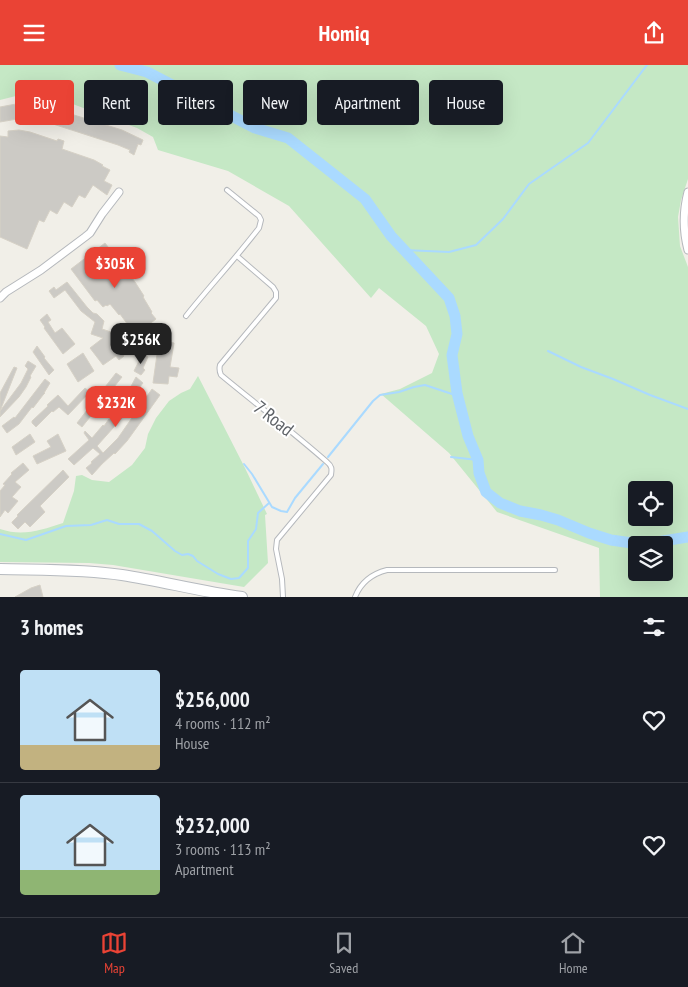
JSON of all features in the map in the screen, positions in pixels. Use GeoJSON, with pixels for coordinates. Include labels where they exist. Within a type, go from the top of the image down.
{"type":"FeatureCollection","features":[{"type":"Feature","properties":{"kind":"main road"},"geometry":{"type":"LineString","coordinates":[[0,569],[95,572],[122,575],[242,597]]}},
{"type":"Feature","properties":{"kind":"street"},"geometry":{"type":"LineString","coordinates":[[0,298],[86,237],[119,192]]}},
{"type":"Feature","properties":{"kind":"street"},"geometry":{"type":"LineString","coordinates":[[688,192],[685,204],[684,229],[688,249]]}},
{"type":"Feature","properties":{"kind":"lane"},"geometry":{"type":"LineString","coordinates":[[186,316],[215,280],[238,256],[259,228],[259,216],[227,190]]}},
{"type":"Feature","properties":{"kind":"lane","name":"7 Road"},"geometry":{"type":"LineString","coordinates":[[238,256],[273,287],[276,292],[276,298],[220,365],[219,372],[298,436],[332,468],[331,475],[277,539],[276,549],[282,579],[282,597]]}},
{"type":"Feature","properties":{"kind":"lane"},"geometry":{"type":"LineString","coordinates":[[355,597],[358,589],[368,578],[378,572],[387,570],[555,570]]}},
{"type":"Feature","properties":{"kind":"green space"},"geometry":{"type":"Polygon","coordinates":[[[0,65],[688,65],[688,179],[678,217],[680,246],[688,267],[688,597],[600,597],[599,548],[497,512],[449,453],[381,394],[400,389],[432,373],[439,354],[426,326],[379,288],[371,298],[289,206],[228,171],[158,150],[153,137],[129,125],[148,125],[148,80],[84,80],[84,108],[74,104],[74,80],[15,80],[15,96],[0,100],[0,65]]]}},
{"type":"Feature","properties":{"kind":"green space"},"geometry":{"type":"Polygon","coordinates":[[[198,376],[267,514],[265,515],[268,563],[244,587],[113,565],[0,562],[0,529],[24,532],[63,523],[74,491],[76,476],[82,475],[92,480],[109,482],[132,465],[145,448],[148,434],[156,418],[169,401],[190,389],[198,376]]]}},
{"type":"Feature","properties":{"kind":"building"},"geometry":{"type":"Polygon","coordinates":[[[15,104],[15,119],[0,122],[0,107],[15,104]]]}},
{"type":"Feature","properties":{"kind":"building"},"geometry":{"type":"Polygon","coordinates":[[[74,115],[84,118],[84,125],[106,125],[143,140],[141,145],[138,144],[134,155],[129,152],[130,150],[56,125],[74,125],[74,115]]]}},
{"type":"Feature","properties":{"kind":"building"},"geometry":{"type":"Polygon","coordinates":[[[19,130],[57,141],[58,139],[64,141],[62,149],[94,160],[110,170],[104,181],[112,185],[107,195],[93,185],[85,198],[79,195],[72,207],[64,202],[57,214],[50,210],[44,222],[39,220],[27,249],[0,237],[0,136],[8,137],[8,131],[19,130]]]}},
{"type":"Feature","properties":{"kind":"building"},"geometry":{"type":"Polygon","coordinates":[[[105,243],[135,282],[156,319],[147,326],[150,330],[139,340],[120,314],[110,304],[103,307],[97,300],[95,301],[71,269],[105,243]]]}},
{"type":"Feature","properties":{"kind":"building"},"geometry":{"type":"Polygon","coordinates":[[[67,282],[87,307],[104,321],[102,329],[116,332],[129,347],[122,353],[124,356],[119,360],[116,356],[103,365],[90,348],[103,338],[91,334],[95,322],[81,311],[65,290],[54,298],[49,291],[54,287],[56,290],[67,282]]]}},
{"type":"Feature","properties":{"kind":"building"},"geometry":{"type":"Polygon","coordinates":[[[47,314],[51,320],[48,322],[55,333],[62,328],[75,344],[63,354],[40,320],[47,314]]]}},
{"type":"Feature","properties":{"kind":"building"},"geometry":{"type":"Polygon","coordinates":[[[160,333],[169,335],[168,342],[174,343],[170,367],[179,368],[177,377],[169,376],[168,384],[153,383],[160,333]]]}},
{"type":"Feature","properties":{"kind":"building"},"geometry":{"type":"Polygon","coordinates":[[[37,346],[54,370],[49,375],[33,352],[37,346]]]}},
{"type":"Feature","properties":{"kind":"building"},"geometry":{"type":"Polygon","coordinates":[[[83,353],[94,371],[78,382],[67,364],[83,353]]]}},
{"type":"Feature","properties":{"kind":"building"},"geometry":{"type":"Polygon","coordinates":[[[142,355],[148,357],[143,368],[145,370],[141,375],[134,371],[142,355]]]}},
{"type":"Feature","properties":{"kind":"building"},"geometry":{"type":"Polygon","coordinates":[[[28,361],[36,366],[19,397],[0,417],[0,411],[21,383],[28,369],[25,366],[28,361]]]}},
{"type":"Feature","properties":{"kind":"building"},"geometry":{"type":"Polygon","coordinates":[[[14,367],[17,368],[0,411],[0,393],[14,367]]]}},
{"type":"Feature","properties":{"kind":"building"},"geometry":{"type":"Polygon","coordinates":[[[116,373],[122,377],[82,427],[77,423],[116,373]]]}},
{"type":"Feature","properties":{"kind":"building"},"geometry":{"type":"Polygon","coordinates":[[[136,377],[143,383],[139,388],[141,389],[122,418],[97,446],[103,453],[118,438],[152,389],[160,395],[127,441],[92,475],[86,468],[100,454],[93,448],[74,465],[68,459],[89,440],[84,433],[85,431],[92,438],[110,420],[136,377]]]}},
{"type":"Feature","properties":{"kind":"building"},"geometry":{"type":"Polygon","coordinates":[[[45,379],[50,383],[45,393],[19,424],[7,433],[2,426],[15,418],[45,379]]]}},
{"type":"Feature","properties":{"kind":"building"},"geometry":{"type":"Polygon","coordinates":[[[85,388],[90,392],[68,415],[59,407],[52,411],[36,427],[32,423],[58,395],[68,406],[85,388]]]}},
{"type":"Feature","properties":{"kind":"building"},"geometry":{"type":"Polygon","coordinates":[[[30,434],[35,442],[16,455],[12,447],[30,434]]]}},
{"type":"Feature","properties":{"kind":"building"},"geometry":{"type":"Polygon","coordinates":[[[58,434],[66,451],[37,464],[33,456],[51,447],[47,441],[58,434]]]}},
{"type":"Feature","properties":{"kind":"building"},"geometry":{"type":"Polygon","coordinates":[[[23,463],[29,470],[15,482],[21,487],[12,497],[18,501],[8,513],[5,510],[0,517],[0,491],[11,473],[23,463]]]}},
{"type":"Feature","properties":{"kind":"building"},"geometry":{"type":"Polygon","coordinates":[[[63,470],[69,477],[40,506],[45,512],[30,527],[25,522],[18,529],[12,523],[17,515],[63,470]]]}},
{"type":"Feature","properties":{"kind":"building"},"geometry":{"type":"Polygon","coordinates":[[[40,585],[43,597],[15,597],[31,588],[40,585]]]}},
{"type":"Feature","properties":{"kind":"waterway"},"geometry":{"type":"LineString","coordinates":[[120,65],[147,72],[255,128],[288,138],[365,199],[391,236],[449,298],[455,316],[457,334],[452,355],[457,393],[468,436],[478,460],[479,473],[486,492],[500,503],[520,511],[558,520],[611,540],[632,543],[657,542],[688,537]]}},
{"type":"Feature","properties":{"kind":"waterway"},"geometry":{"type":"LineString","coordinates":[[404,250],[449,252],[476,245],[503,219],[529,184],[588,143],[647,65]]}},
{"type":"Feature","properties":{"kind":"waterway"},"geometry":{"type":"LineString","coordinates":[[548,351],[581,367],[688,409]]}},
{"type":"Feature","properties":{"kind":"waterway"},"geometry":{"type":"LineString","coordinates":[[328,457],[373,401],[380,395],[425,385],[452,394],[457,393]]}},
{"type":"Feature","properties":{"kind":"waterway"},"geometry":{"type":"LineString","coordinates":[[451,457],[478,460]]}},
{"type":"Feature","properties":{"kind":"waterway"},"geometry":{"type":"LineString","coordinates":[[244,464],[272,507],[287,512],[295,498],[323,464]]}},
{"type":"Feature","properties":{"kind":"waterway"},"geometry":{"type":"LineString","coordinates":[[0,534],[26,540],[66,526],[91,525],[107,520],[119,524],[139,524],[152,531],[175,551],[182,555],[188,554],[193,556],[197,561],[218,574],[231,579],[239,578],[248,568],[248,541],[256,529],[258,513],[269,503]]}}]}
